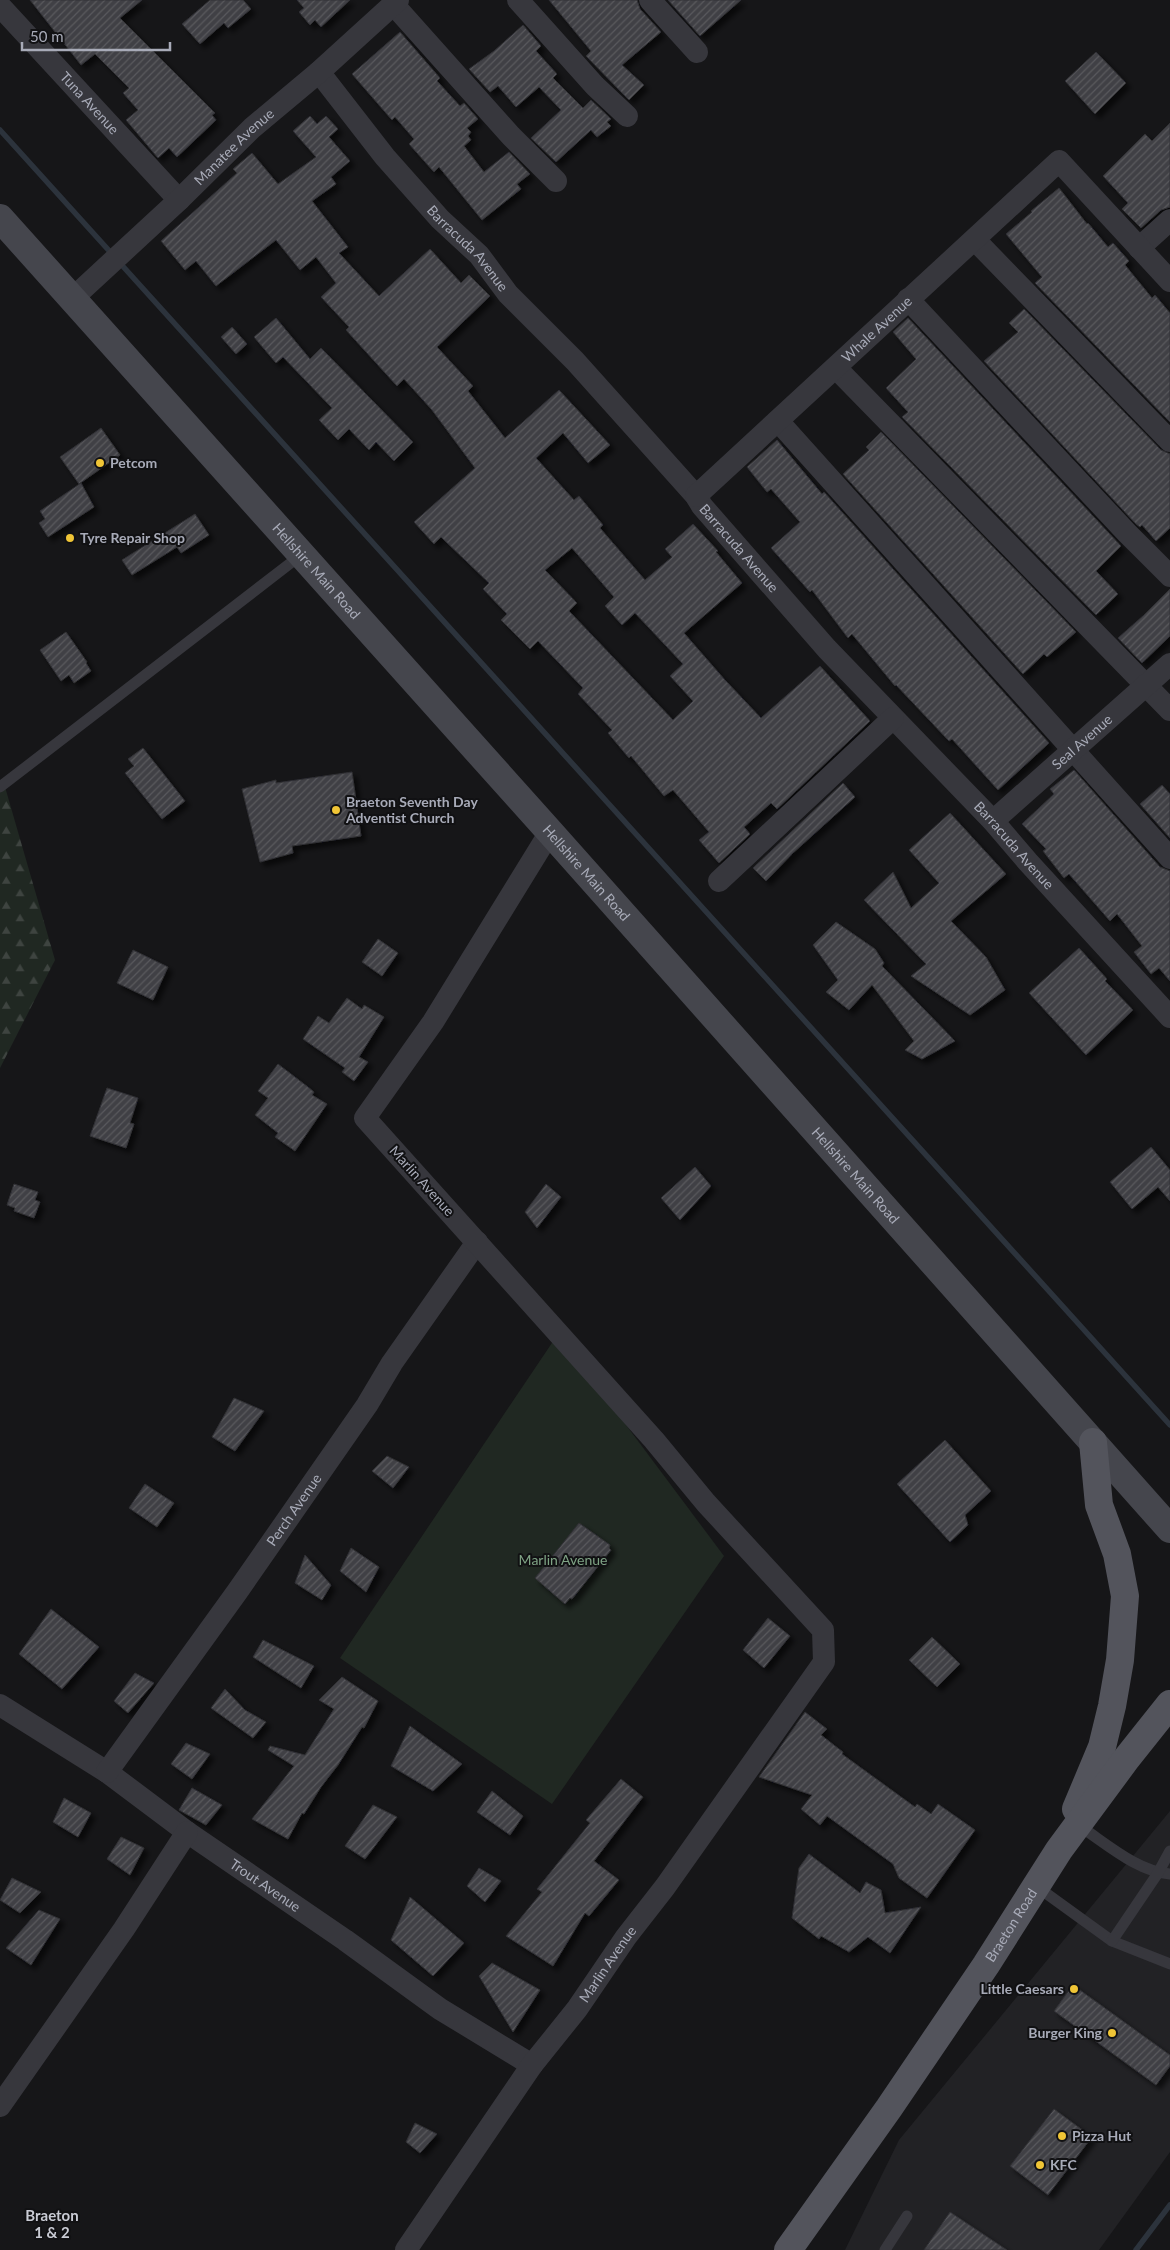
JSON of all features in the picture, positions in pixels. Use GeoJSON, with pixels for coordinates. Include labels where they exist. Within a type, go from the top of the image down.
{"type":"FeatureCollection","features":[{"type":"Feature","properties":{"kind":"main road","name":"Hellshire Main Road"},"geometry":{"type":"LineString","coordinates":[[0,218],[81,290],[301,555],[1170,1529]]}},
{"type":"Feature","properties":{"kind":"main road"},"geometry":{"type":"LineString","coordinates":[[1058,1850],[1102,1747],[1112,1706],[1125,1596],[1117,1554],[1099,1505],[1093,1442]]}},
{"type":"Feature","properties":{"kind":"main road","name":"Braeton Road"},"geometry":{"type":"LineString","coordinates":[[788,2250],[889,2108],[986,1965],[1058,1850],[1170,1704]]}},
{"type":"Feature","properties":{"kind":"street"},"geometry":{"type":"LineString","coordinates":[[518,0],[595,86],[627,116]]}},
{"type":"Feature","properties":{"kind":"street"},"geometry":{"type":"LineString","coordinates":[[650,0],[697,52]]}},
{"type":"Feature","properties":{"kind":"street"},"geometry":{"type":"LineString","coordinates":[[395,2],[511,136],[556,182]]}},
{"type":"Feature","properties":{"kind":"street","name":"Manatee Avenue"},"geometry":{"type":"LineString","coordinates":[[81,290],[179,200],[252,128],[319,72],[395,2]]}},
{"type":"Feature","properties":{"kind":"street","name":"Tuna Avenue"},"geometry":{"type":"LineString","coordinates":[[0,6],[179,200]]}},
{"type":"Feature","properties":{"kind":"street","name":"Barracuda Avenue"},"geometry":{"type":"LineString","coordinates":[[319,72],[385,157],[440,219],[479,255],[508,294],[575,361],[696,496],[702,506],[763,578],[892,718],[993,821],[1028,862],[1170,1017]]}},
{"type":"Feature","properties":{"kind":"street","name":"Whale Avenue"},"geometry":{"type":"LineString","coordinates":[[696,496],[1059,161],[1139,248]]}},
{"type":"Feature","properties":{"kind":"street"},"geometry":{"type":"LineString","coordinates":[[1170,220],[1139,248],[1170,281]]}},
{"type":"Feature","properties":{"kind":"street"},"geometry":{"type":"LineString","coordinates":[[975,240],[1170,441]]}},
{"type":"Feature","properties":{"kind":"street"},"geometry":{"type":"LineString","coordinates":[[908,299],[1127,533],[1170,576]]}},
{"type":"Feature","properties":{"kind":"street"},"geometry":{"type":"LineString","coordinates":[[836,368],[1170,710]]}},
{"type":"Feature","properties":{"kind":"street"},"geometry":{"type":"LineString","coordinates":[[778,421],[1170,858]]}},
{"type":"Feature","properties":{"kind":"street","name":"Seal Avenue"},"geometry":{"type":"LineString","coordinates":[[993,821],[1170,664]]}},
{"type":"Feature","properties":{"kind":"street"},"geometry":{"type":"LineString","coordinates":[[719,880],[892,718]]}},
{"type":"Feature","properties":{"kind":"street","name":"Marlin Avenue"},"geometry":{"type":"LineString","coordinates":[[406,2250],[532,2065],[577,2009],[626,1936],[665,1887],[824,1662],[823,1630],[706,1503],[654,1440],[365,1118],[433,1022],[550,832]]}},
{"type":"Feature","properties":{"kind":"street","name":"Perch Avenue"},"geometry":{"type":"LineString","coordinates":[[107,1772],[237,1592],[367,1405],[392,1362],[477,1242]]}},
{"type":"Feature","properties":{"kind":"street","name":"Trout Avenue"},"geometry":{"type":"LineString","coordinates":[[0,1705],[107,1772],[187,1832],[338,1935],[440,2009],[532,2065]]}},
{"type":"Feature","properties":{"kind":"street"},"geometry":{"type":"LineString","coordinates":[[0,2106],[124,1929],[187,1832]]}},
{"type":"Feature","properties":{"kind":"lane"},"geometry":{"type":"LineString","coordinates":[[0,786],[301,555]]}},
{"type":"Feature","properties":{"kind":"lane"},"geometry":{"type":"LineString","coordinates":[[1077,1824],[1140,1865],[1158,1873],[1170,1874]]}},
{"type":"Feature","properties":{"kind":"lane"},"geometry":{"type":"LineString","coordinates":[[1112,1941],[1158,1873],[1170,1851]]}},
{"type":"Feature","properties":{"kind":"lane"},"geometry":{"type":"LineString","coordinates":[[1036,1886],[1112,1941],[1170,1964]]}},
{"type":"Feature","properties":{"kind":"lane"},"geometry":{"type":"LineString","coordinates":[[885,2250],[907,2216]]}},
{"type":"Feature","properties":{"kind":"shaded area"},"geometry":{"type":"Polygon","coordinates":[[[1170,1811],[1170,2152],[1099,2250],[845,2250],[899,2140],[1170,1811]]]}},
{"type":"Feature","properties":{"kind":"green space"},"geometry":{"type":"Polygon","coordinates":[[[5,787],[55,960],[0,1068],[0,791],[5,787]]]}},
{"type":"Feature","properties":{"kind":"green space","name":"Marlin Avenue"},"geometry":{"type":"Polygon","coordinates":[[[558,1334],[724,1556],[552,1804],[340,1658],[558,1334]]]}},
{"type":"Feature","properties":{"kind":"building"},"geometry":{"type":"Polygon","coordinates":[[[30,0],[142,0],[120,18],[215,113],[212,115],[216,120],[177,157],[169,148],[158,158],[126,120],[138,110],[123,93],[129,88],[95,54],[81,65],[30,0]]]}},
{"type":"Feature","properties":{"kind":"building"},"geometry":{"type":"Polygon","coordinates":[[[210,0],[243,0],[251,9],[228,28],[224,23],[200,44],[182,24],[210,0]]]}},
{"type":"Feature","properties":{"kind":"building"},"geometry":{"type":"Polygon","coordinates":[[[297,0],[350,0],[321,27],[315,20],[310,25],[299,12],[304,8],[297,0]]]}},
{"type":"Feature","properties":{"kind":"building"},"geometry":{"type":"Polygon","coordinates":[[[549,0],[637,0],[640,9],[661,32],[622,65],[644,85],[629,100],[586,56],[591,51],[549,0]]]}},
{"type":"Feature","properties":{"kind":"building"},"geometry":{"type":"Polygon","coordinates":[[[668,0],[741,0],[700,36],[668,0]]]}},
{"type":"Feature","properties":{"kind":"building"},"geometry":{"type":"Polygon","coordinates":[[[523,25],[541,46],[536,51],[557,74],[553,78],[583,108],[591,100],[611,119],[607,122],[611,126],[597,137],[591,130],[556,162],[531,138],[561,110],[539,87],[516,107],[498,86],[490,92],[469,69],[494,51],[523,25]]]}},
{"type":"Feature","properties":{"kind":"building"},"geometry":{"type":"Polygon","coordinates":[[[400,32],[440,78],[437,81],[460,106],[464,103],[478,119],[467,128],[471,132],[468,136],[471,140],[464,146],[484,172],[509,152],[530,174],[517,184],[521,189],[482,220],[439,167],[434,172],[409,144],[414,139],[395,117],[392,120],[352,74],[400,32]]]}},
{"type":"Feature","properties":{"kind":"building"},"geometry":{"type":"Polygon","coordinates":[[[1096,52],[1126,83],[1095,114],[1065,81],[1096,52]]]}},
{"type":"Feature","properties":{"kind":"building"},"geometry":{"type":"Polygon","coordinates":[[[310,116],[317,124],[326,116],[338,129],[329,137],[350,161],[331,177],[336,184],[312,201],[348,247],[339,253],[379,296],[430,249],[461,283],[469,275],[490,296],[437,347],[473,386],[468,391],[505,438],[559,390],[610,445],[588,463],[563,433],[536,458],[574,500],[579,496],[603,525],[600,528],[645,580],[672,557],[665,549],[693,524],[718,551],[716,552],[742,583],[684,633],[761,718],[820,666],[870,721],[777,809],[771,803],[744,827],[750,834],[719,863],[699,840],[709,832],[673,790],[664,796],[631,756],[629,758],[608,733],[612,730],[578,694],[583,688],[538,641],[530,649],[501,620],[507,614],[483,589],[489,583],[441,537],[434,544],[414,522],[475,468],[432,410],[404,379],[397,386],[346,330],[349,327],[321,297],[336,283],[316,257],[300,270],[276,240],[216,286],[196,261],[185,270],[161,241],[237,173],[233,169],[252,153],[278,184],[316,157],[293,131],[310,116]],[[572,548],[545,570],[577,603],[569,611],[673,720],[693,701],[670,676],[683,664],[635,613],[622,625],[605,606],[614,597],[572,548]]]}},
{"type":"Feature","properties":{"kind":"building"},"geometry":{"type":"Polygon","coordinates":[[[1170,123],[1170,207],[1161,210],[1141,228],[1122,209],[1128,203],[1103,176],[1145,134],[1152,141],[1170,123]]]}},
{"type":"Feature","properties":{"kind":"building"},"geometry":{"type":"Polygon","coordinates":[[[1059,188],[1108,247],[1113,243],[1129,261],[1125,265],[1152,298],[1155,295],[1170,313],[1170,422],[1035,283],[1042,277],[1006,234],[1059,188]]]}},
{"type":"Feature","properties":{"kind":"building"},"geometry":{"type":"Polygon","coordinates":[[[1024,309],[1161,450],[1170,454],[1170,528],[1156,541],[1142,525],[1140,527],[1136,524],[984,361],[1018,332],[1009,323],[1024,309]]]}},
{"type":"Feature","properties":{"kind":"building"},"geometry":{"type":"Polygon","coordinates":[[[276,318],[310,359],[321,348],[413,442],[394,461],[376,442],[369,450],[349,429],[338,440],[319,420],[332,408],[283,357],[276,363],[254,337],[276,318]]]}},
{"type":"Feature","properties":{"kind":"building"},"geometry":{"type":"Polygon","coordinates":[[[908,318],[1121,546],[1096,571],[1118,594],[1096,615],[902,417],[908,412],[886,388],[916,359],[893,332],[908,318]]]}},
{"type":"Feature","properties":{"kind":"building"},"geometry":{"type":"Polygon","coordinates":[[[232,327],[247,344],[236,354],[221,337],[232,327]]]}},
{"type":"Feature","properties":{"kind":"building"},"geometry":{"type":"Polygon","coordinates":[[[101,428],[120,455],[79,484],[60,457],[101,428]]]}},
{"type":"Feature","properties":{"kind":"building"},"geometry":{"type":"Polygon","coordinates":[[[881,432],[1076,632],[1047,657],[1044,654],[1023,674],[843,474],[869,450],[866,447],[881,432]]]}},
{"type":"Feature","properties":{"kind":"building"},"geometry":{"type":"Polygon","coordinates":[[[777,440],[822,494],[824,492],[1049,743],[998,790],[952,739],[949,741],[895,686],[852,634],[848,638],[812,590],[810,592],[771,548],[800,522],[771,489],[767,492],[747,467],[777,440]]]}},
{"type":"Feature","properties":{"kind":"building"},"geometry":{"type":"Polygon","coordinates":[[[81,483],[94,507],[48,537],[39,523],[45,519],[40,511],[81,483]]]}},
{"type":"Feature","properties":{"kind":"building"},"geometry":{"type":"Polygon","coordinates":[[[195,514],[209,535],[181,553],[177,547],[132,575],[122,560],[195,514]]]}},
{"type":"Feature","properties":{"kind":"building"},"geometry":{"type":"Polygon","coordinates":[[[1170,589],[1170,636],[1142,663],[1118,638],[1170,589]]]}},
{"type":"Feature","properties":{"kind":"building"},"geometry":{"type":"Polygon","coordinates":[[[66,632],[91,671],[74,683],[69,675],[61,681],[40,650],[66,632]]]}},
{"type":"Feature","properties":{"kind":"building"},"geometry":{"type":"Polygon","coordinates":[[[143,748],[185,801],[162,819],[125,773],[134,766],[128,759],[143,748]]]}},
{"type":"Feature","properties":{"kind":"building"},"geometry":{"type":"Polygon","coordinates":[[[1074,770],[1160,867],[1170,871],[1170,981],[1159,968],[1151,974],[1134,952],[1142,946],[1117,914],[1110,921],[1069,874],[1064,878],[1043,851],[1046,849],[1022,824],[1054,794],[1050,789],[1074,770]]]}},
{"type":"Feature","properties":{"kind":"building"},"geometry":{"type":"Polygon","coordinates":[[[352,772],[361,836],[292,846],[293,853],[260,862],[242,789],[276,780],[276,783],[352,772]]]}},
{"type":"Feature","properties":{"kind":"building"},"geometry":{"type":"Polygon","coordinates":[[[843,783],[855,797],[793,853],[766,881],[753,868],[843,783]]]}},
{"type":"Feature","properties":{"kind":"building"},"geometry":{"type":"Polygon","coordinates":[[[1162,785],[1170,794],[1170,838],[1140,804],[1162,785]]]}},
{"type":"Feature","properties":{"kind":"building"},"geometry":{"type":"Polygon","coordinates":[[[950,813],[1006,874],[951,921],[986,957],[1005,990],[970,1015],[911,976],[926,964],[864,900],[893,872],[911,908],[939,883],[909,850],[950,813]]]}},
{"type":"Feature","properties":{"kind":"building"},"geometry":{"type":"Polygon","coordinates":[[[836,922],[875,949],[884,963],[882,966],[955,1041],[922,1059],[905,1050],[914,1041],[872,985],[849,1010],[826,992],[838,980],[813,945],[836,922]]]}},
{"type":"Feature","properties":{"kind":"building"},"geometry":{"type":"Polygon","coordinates":[[[378,939],[398,953],[382,976],[362,962],[378,939]]]}},
{"type":"Feature","properties":{"kind":"building"},"geometry":{"type":"Polygon","coordinates":[[[1079,948],[1107,979],[1105,981],[1133,1010],[1086,1055],[1029,993],[1079,948]]]}},
{"type":"Feature","properties":{"kind":"building"},"geometry":{"type":"Polygon","coordinates":[[[133,950],[168,967],[153,1000],[117,983],[133,950]]]}},
{"type":"Feature","properties":{"kind":"building"},"geometry":{"type":"Polygon","coordinates":[[[347,998],[362,1009],[364,1005],[384,1017],[359,1057],[368,1062],[354,1081],[342,1072],[345,1068],[303,1039],[318,1016],[329,1023],[347,998]]]}},
{"type":"Feature","properties":{"kind":"building"},"geometry":{"type":"Polygon","coordinates":[[[278,1064],[314,1092],[312,1095],[327,1104],[295,1151],[275,1137],[278,1133],[255,1115],[268,1098],[258,1091],[278,1064]]]}},
{"type":"Feature","properties":{"kind":"building"},"geometry":{"type":"Polygon","coordinates":[[[107,1088],[138,1098],[130,1123],[134,1124],[126,1148],[90,1136],[107,1088]]]}},
{"type":"Feature","properties":{"kind":"building"},"geometry":{"type":"Polygon","coordinates":[[[1151,1147],[1170,1170],[1170,1201],[1158,1187],[1132,1209],[1110,1182],[1151,1147]]]}},
{"type":"Feature","properties":{"kind":"building"},"geometry":{"type":"Polygon","coordinates":[[[695,1167],[711,1186],[680,1220],[661,1198],[695,1167]]]}},
{"type":"Feature","properties":{"kind":"building"},"geometry":{"type":"Polygon","coordinates":[[[14,1184],[38,1192],[35,1200],[40,1202],[34,1218],[14,1211],[15,1208],[7,1205],[14,1184]]]}},
{"type":"Feature","properties":{"kind":"building"},"geometry":{"type":"Polygon","coordinates":[[[546,1184],[561,1197],[537,1228],[525,1212],[546,1184]]]}},
{"type":"Feature","properties":{"kind":"building"},"geometry":{"type":"Polygon","coordinates":[[[234,1398],[264,1411],[235,1451],[212,1437],[234,1398]]]}},
{"type":"Feature","properties":{"kind":"building"},"geometry":{"type":"Polygon","coordinates":[[[945,1440],[991,1491],[965,1515],[968,1525],[950,1542],[897,1484],[945,1440]]]}},
{"type":"Feature","properties":{"kind":"building"},"geometry":{"type":"Polygon","coordinates":[[[387,1456],[409,1467],[393,1488],[372,1471],[387,1456]]]}},
{"type":"Feature","properties":{"kind":"building"},"geometry":{"type":"Polygon","coordinates":[[[145,1484],[174,1503],[157,1527],[129,1508],[145,1484]]]}},
{"type":"Feature","properties":{"kind":"building"},"geometry":{"type":"Polygon","coordinates":[[[579,1523],[610,1545],[609,1548],[611,1550],[572,1599],[570,1598],[565,1604],[535,1578],[579,1523]]]}},
{"type":"Feature","properties":{"kind":"building"},"geometry":{"type":"Polygon","coordinates":[[[351,1548],[379,1567],[366,1592],[340,1571],[351,1548]]]}},
{"type":"Feature","properties":{"kind":"building"},"geometry":{"type":"Polygon","coordinates":[[[305,1555],[331,1585],[322,1600],[295,1583],[305,1555]]]}},
{"type":"Feature","properties":{"kind":"building"},"geometry":{"type":"Polygon","coordinates":[[[51,1609],[99,1647],[62,1689],[19,1654],[51,1609]]]}},
{"type":"Feature","properties":{"kind":"building"},"geometry":{"type":"Polygon","coordinates":[[[768,1618],[790,1636],[764,1668],[743,1650],[768,1618]]]}},
{"type":"Feature","properties":{"kind":"building"},"geometry":{"type":"Polygon","coordinates":[[[932,1637],[960,1664],[937,1687],[909,1660],[932,1637]]]}},
{"type":"Feature","properties":{"kind":"building"},"geometry":{"type":"Polygon","coordinates":[[[263,1640],[314,1666],[301,1688],[253,1657],[263,1640]]]}},
{"type":"Feature","properties":{"kind":"building"},"geometry":{"type":"Polygon","coordinates":[[[135,1673],[154,1683],[128,1713],[114,1701],[135,1673]]]}},
{"type":"Feature","properties":{"kind":"building"},"geometry":{"type":"Polygon","coordinates":[[[342,1677],[378,1701],[364,1728],[362,1727],[304,1814],[302,1813],[288,1839],[252,1819],[294,1766],[268,1750],[270,1746],[305,1755],[334,1709],[319,1700],[342,1677]]]}},
{"type":"Feature","properties":{"kind":"building"},"geometry":{"type":"Polygon","coordinates":[[[225,1689],[245,1710],[266,1722],[253,1738],[211,1708],[225,1689]]]}},
{"type":"Feature","properties":{"kind":"building"},"geometry":{"type":"Polygon","coordinates":[[[805,1712],[827,1729],[821,1735],[843,1752],[842,1754],[915,1807],[917,1804],[931,1814],[938,1804],[975,1830],[927,1898],[899,1878],[893,1864],[827,1816],[820,1825],[801,1809],[812,1795],[759,1777],[805,1712]]]}},
{"type":"Feature","properties":{"kind":"building"},"geometry":{"type":"Polygon","coordinates":[[[410,1726],[462,1764],[433,1791],[391,1766],[410,1726]]]}},
{"type":"Feature","properties":{"kind":"building"},"geometry":{"type":"Polygon","coordinates":[[[186,1743],[210,1754],[192,1779],[171,1764],[186,1743]]]}},
{"type":"Feature","properties":{"kind":"building"},"geometry":{"type":"Polygon","coordinates":[[[621,1779],[643,1797],[594,1861],[619,1880],[589,1916],[585,1913],[553,1966],[506,1936],[542,1892],[537,1889],[590,1823],[586,1820],[621,1779]]]}},
{"type":"Feature","properties":{"kind":"building"},"geometry":{"type":"Polygon","coordinates":[[[192,1788],[222,1805],[206,1825],[179,1810],[192,1788]]]}},
{"type":"Feature","properties":{"kind":"building"},"geometry":{"type":"Polygon","coordinates":[[[492,1791],[523,1816],[510,1835],[477,1812],[492,1791]]]}},
{"type":"Feature","properties":{"kind":"building"},"geometry":{"type":"Polygon","coordinates":[[[64,1798],[91,1813],[78,1837],[53,1822],[64,1798]]]}},
{"type":"Feature","properties":{"kind":"building"},"geometry":{"type":"Polygon","coordinates":[[[373,1805],[397,1817],[365,1859],[345,1846],[373,1805]]]}},
{"type":"Feature","properties":{"kind":"building"},"geometry":{"type":"Polygon","coordinates":[[[121,1837],[144,1848],[130,1875],[107,1859],[121,1837]]]}},
{"type":"Feature","properties":{"kind":"building"},"geometry":{"type":"Polygon","coordinates":[[[809,1854],[860,1893],[866,1882],[881,1890],[885,1913],[921,1907],[890,1953],[868,1937],[849,1952],[821,1936],[819,1939],[792,1918],[799,1868],[809,1854]]]}},
{"type":"Feature","properties":{"kind":"building"},"geometry":{"type":"Polygon","coordinates":[[[479,1868],[501,1881],[485,1902],[467,1886],[479,1868]]]}},
{"type":"Feature","properties":{"kind":"building"},"geometry":{"type":"Polygon","coordinates":[[[12,1878],[41,1892],[20,1913],[0,1900],[12,1878]]]}},
{"type":"Feature","properties":{"kind":"building"},"geometry":{"type":"Polygon","coordinates":[[[410,1897],[464,1943],[433,1976],[391,1940],[410,1897]]]}},
{"type":"Feature","properties":{"kind":"building"},"geometry":{"type":"Polygon","coordinates":[[[39,1910],[60,1919],[31,1965],[6,1948],[39,1910]]]}},
{"type":"Feature","properties":{"kind":"building"},"geometry":{"type":"Polygon","coordinates":[[[492,1963],[540,1990],[513,2032],[479,1976],[492,1963]]]}},
{"type":"Feature","properties":{"kind":"building","name":"Burger King"},"geometry":{"type":"Polygon","coordinates":[[[1073,1985],[1170,2055],[1170,2066],[1156,2085],[1054,2011],[1073,1985]]]}},
{"type":"Feature","properties":{"kind":"building"},"geometry":{"type":"Polygon","coordinates":[[[1054,2109],[1092,2137],[1048,2195],[1010,2166],[1054,2109]]]}},
{"type":"Feature","properties":{"kind":"building"},"geometry":{"type":"Polygon","coordinates":[[[415,2123],[437,2134],[420,2153],[406,2142],[415,2123]]]}},
{"type":"Feature","properties":{"kind":"building"},"geometry":{"type":"Polygon","coordinates":[[[950,2212],[1007,2250],[924,2250],[950,2212]]]}},
{"type":"Feature","properties":{"kind":"waterway"},"geometry":{"type":"LineString","coordinates":[[0,130],[113,255]]}},
{"type":"Feature","properties":{"kind":"waterway"},"geometry":{"type":"LineString","coordinates":[[119,262],[1170,1425]]}},
{"type":"Feature","properties":{"kind":"waterway"},"geometry":{"type":"LineString","coordinates":[[1136,2250],[1170,2205]]}},
{"type":"Feature","properties":{"kind":"place","name":"Petcom"},"geometry":{"type":"Point","coordinates":[100,463]}},
{"type":"Feature","properties":{"kind":"place","name":"Tyre Repair Shop"},"geometry":{"type":"Point","coordinates":[70,538]}},
{"type":"Feature","properties":{"kind":"place","name":"Braeton Seventh Day Adventist Church"},"geometry":{"type":"Point","coordinates":[336,810]}},
{"type":"Feature","properties":{"kind":"place","name":"Little Caesars"},"geometry":{"type":"Point","coordinates":[1074,1989]}},
{"type":"Feature","properties":{"kind":"place","name":"Burger King"},"geometry":{"type":"Point","coordinates":[1112,2033]}},
{"type":"Feature","properties":{"kind":"place","name":"Pizza Hut"},"geometry":{"type":"Point","coordinates":[1062,2136]}},
{"type":"Feature","properties":{"kind":"place","name":"KFC"},"geometry":{"type":"Point","coordinates":[1040,2165]}},
{"type":"Feature","properties":{"kind":"district","name":"Braeton 1 & 2"},"geometry":{"type":"Point","coordinates":[52,2224]}}]}
